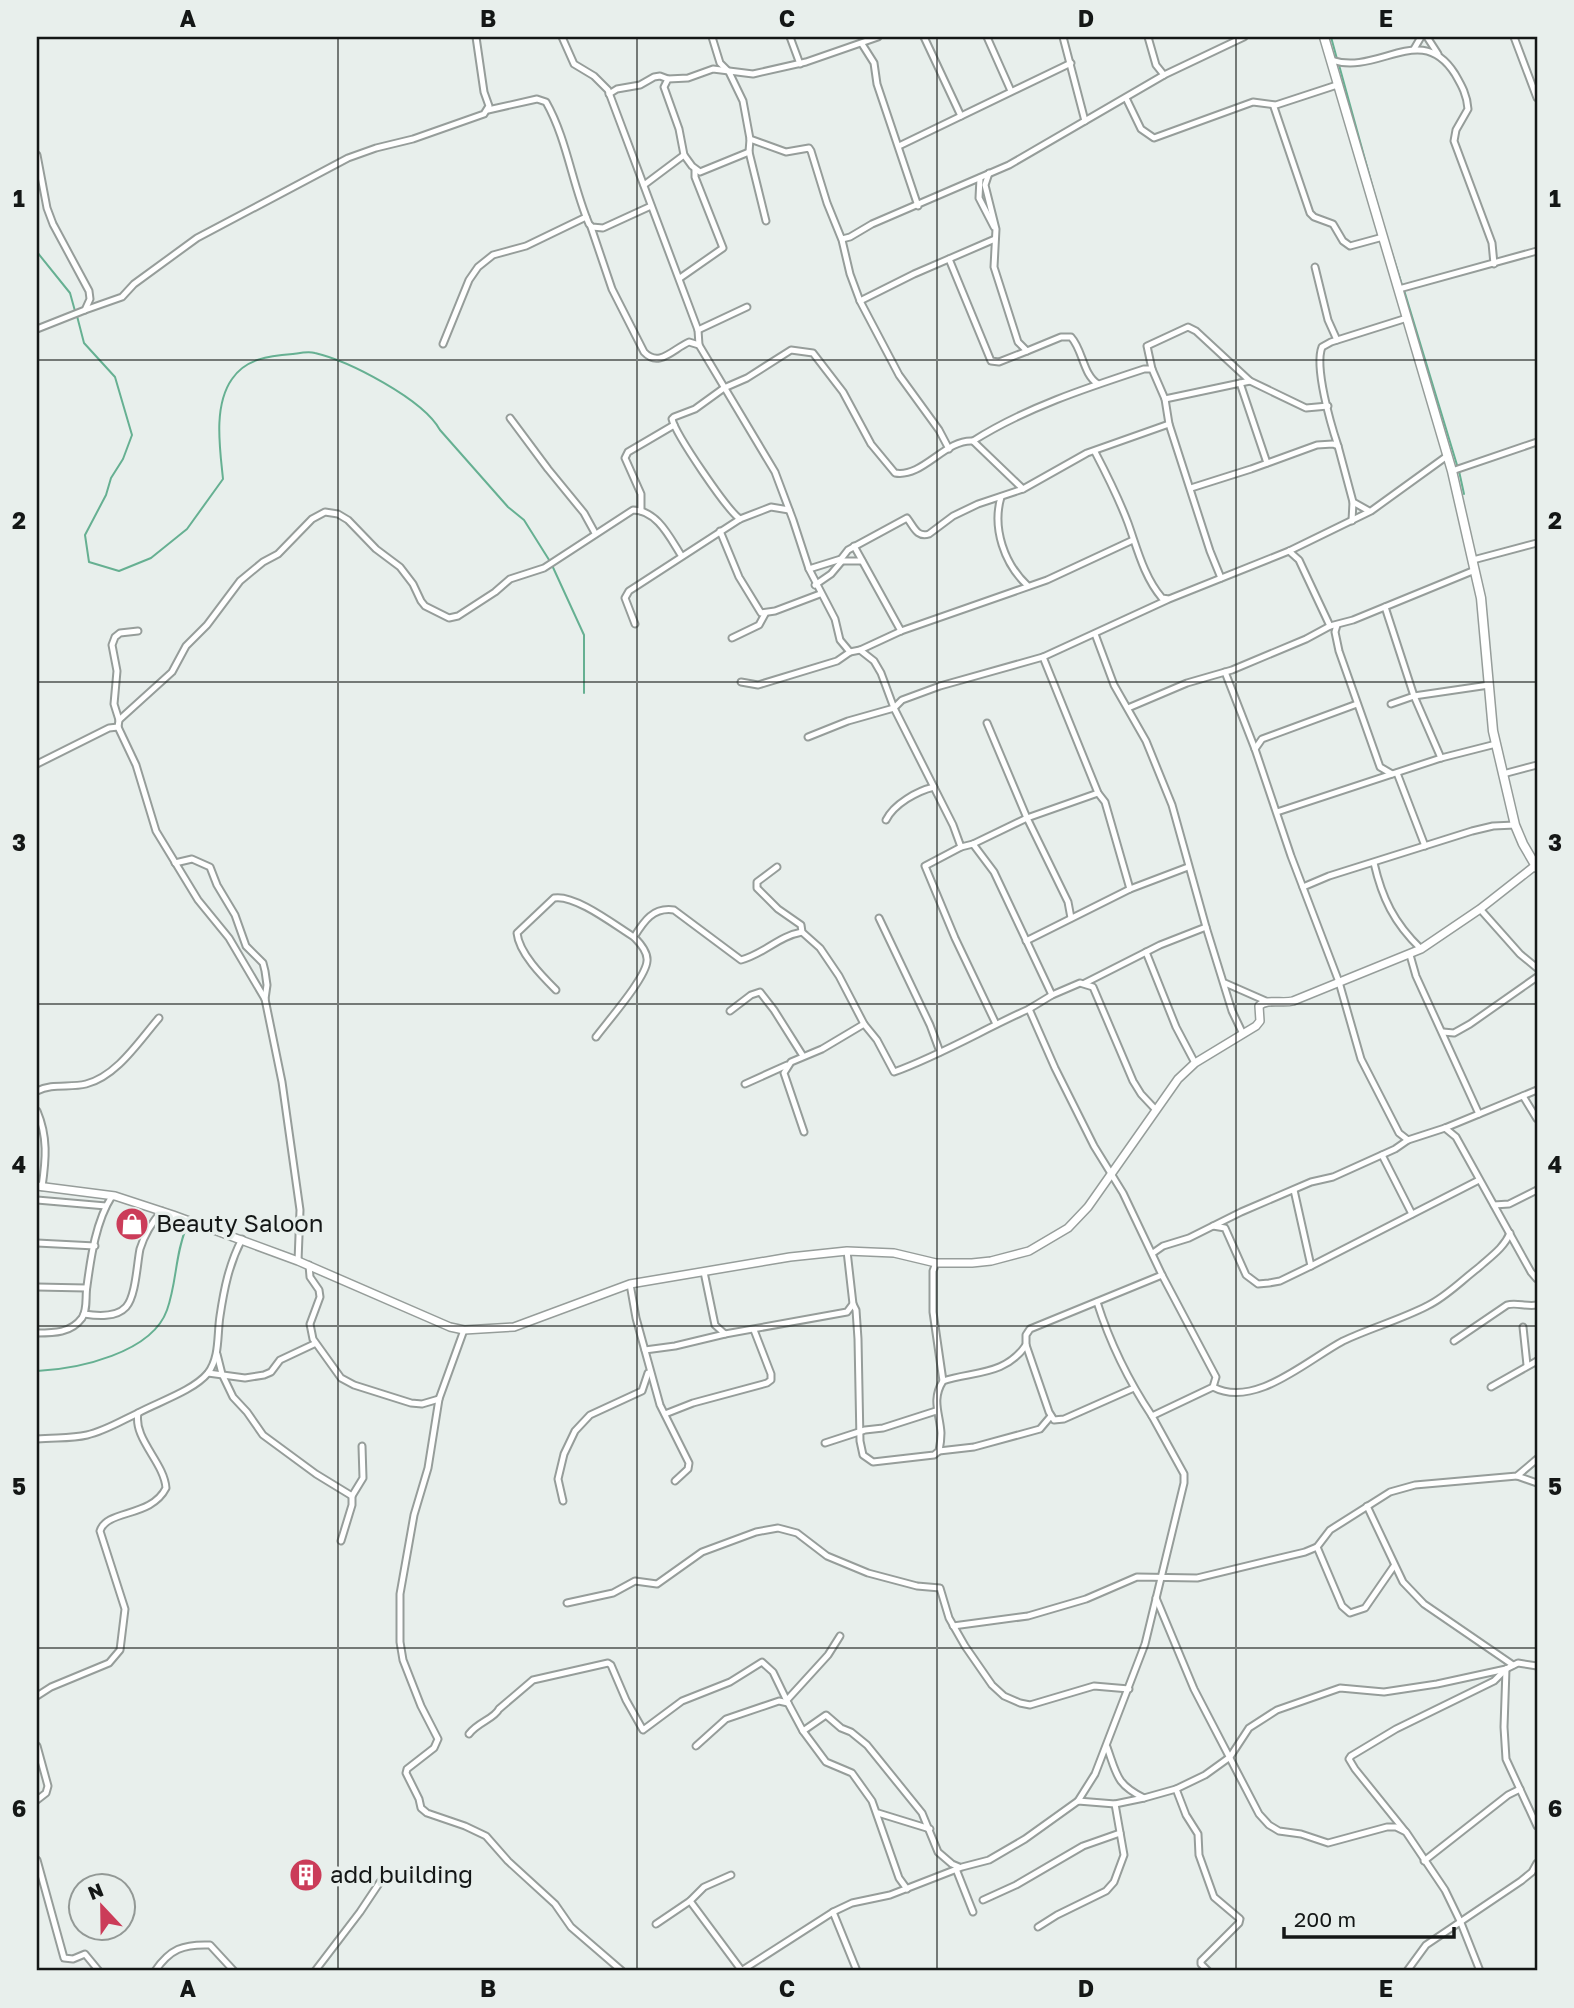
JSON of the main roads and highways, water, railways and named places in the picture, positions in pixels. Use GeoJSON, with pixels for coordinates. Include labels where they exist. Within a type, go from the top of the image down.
{"type":"FeatureCollection","features":[{"type":"Feature","properties":{"kind":"main road"},"geometry":{"type":"LineString","coordinates":[[1324,37],[1452,471],[1481,598],[1493,731],[1515,825],[1537,866]]}},
{"type":"Feature","properties":{"kind":"waterway"},"geometry":{"type":"LineString","coordinates":[[1331,37],[1337,59]]}},
{"type":"Feature","properties":{"kind":"waterway"},"geometry":{"type":"LineString","coordinates":[[1339,65],[1380,214]]}},
{"type":"Feature","properties":{"kind":"waterway"},"geometry":{"type":"LineString","coordinates":[[1391,250],[1402,285]]}},
{"type":"Feature","properties":{"kind":"waterway"},"geometry":{"type":"LineString","coordinates":[[37,252],[70,293],[75,311]]}},
{"type":"Feature","properties":{"kind":"waterway"},"geometry":{"type":"LineString","coordinates":[[1404,290],[1457,465]]}},
{"type":"Feature","properties":{"kind":"waterway"},"geometry":{"type":"LineString","coordinates":[[77,316],[84,343],[115,377],[132,435],[85,535],[89,562],[119,571],[151,558],[187,529],[223,479],[220,415],[222,402],[232,379],[244,367],[259,359],[304,352],[315,353],[365,373],[418,406],[508,507],[524,520],[551,563],[584,635],[584,693]]}},
{"type":"Feature","properties":{"kind":"waterway"},"geometry":{"type":"LineString","coordinates":[[1459,471],[1464,494]]}},
{"type":"Feature","properties":{"kind":"waterway"},"geometry":{"type":"LineString","coordinates":[[37,1371],[72,1367],[112,1356],[130,1348],[159,1325],[173,1289],[180,1247],[187,1226]]}},
{"type":"Feature","properties":{"kind":"place","name":"Beauty Saloon"},"geometry":{"type":"Point","coordinates":[132,1224]}},
{"type":"Feature","properties":{"kind":"place","name":"add building"},"geometry":{"type":"Point","coordinates":[306,1875]}}]}
